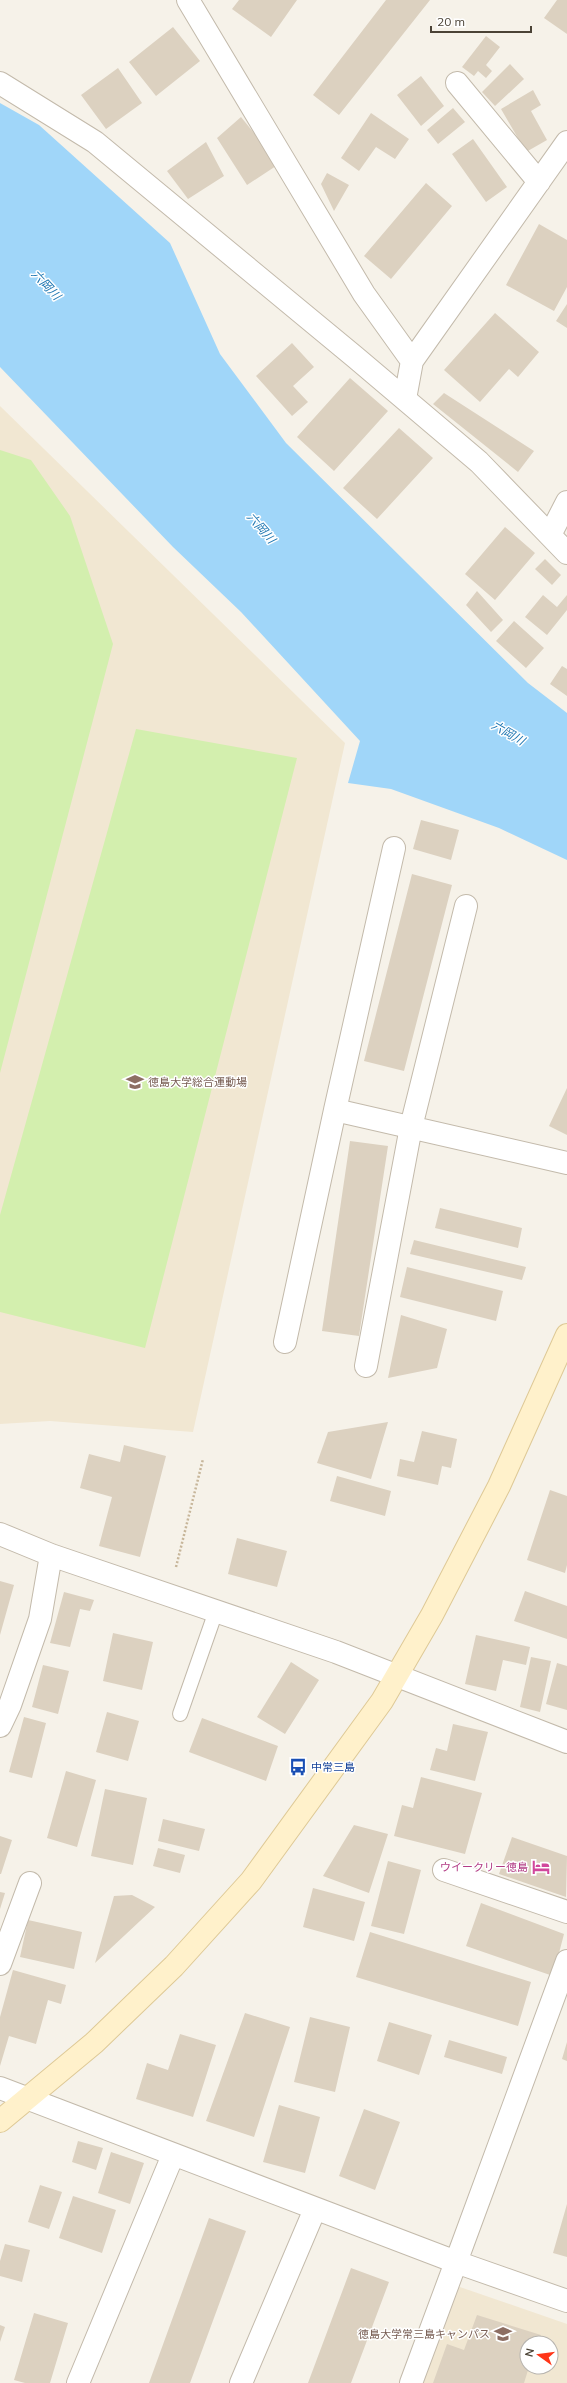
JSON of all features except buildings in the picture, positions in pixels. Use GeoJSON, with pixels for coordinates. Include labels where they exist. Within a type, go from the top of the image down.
{"type":"FeatureCollection","features":[{"type":"Feature","properties":{"kind":"street"},"geometry":{"type":"LineString","coordinates":[[188,0],[364,294],[412,361]]}},
{"type":"Feature","properties":{"kind":"street"},"geometry":{"type":"LineString","coordinates":[[0,83],[95,142],[479,462],[567,553]]}},
{"type":"Feature","properties":{"kind":"street"},"geometry":{"type":"LineString","coordinates":[[457,83],[539,182]]}},
{"type":"Feature","properties":{"kind":"street"},"geometry":{"type":"LineString","coordinates":[[405,399],[412,361],[567,142]]}},
{"type":"Feature","properties":{"kind":"street"},"geometry":{"type":"LineString","coordinates":[[550,535],[567,502]]}},
{"type":"Feature","properties":{"kind":"street"},"geometry":{"type":"LineString","coordinates":[[285,1342],[394,848]]}},
{"type":"Feature","properties":{"kind":"street"},"geometry":{"type":"LineString","coordinates":[[366,1366],[411,1127],[466,906]]}},
{"type":"Feature","properties":{"kind":"street"},"geometry":{"type":"LineString","coordinates":[[335,1110],[567,1164]]}},
{"type":"Feature","properties":{"kind":"street"},"geometry":{"type":"LineString","coordinates":[[0,2121],[106,2032],[174,1966],[251,1880],[382,1701],[432,1615],[499,1486],[567,1335]]}},
{"type":"Feature","properties":{"kind":"street"},"geometry":{"type":"LineString","coordinates":[[0,1534],[51,1555],[170,1594],[336,1652],[567,1742]]}},
{"type":"Feature","properties":{"kind":"street"},"geometry":{"type":"LineString","coordinates":[[0,1726],[10,1705],[40,1619],[51,1555]]}},
{"type":"Feature","properties":{"kind":"street"},"geometry":{"type":"LineString","coordinates":[[444,1870],[567,1912]]}},
{"type":"Feature","properties":{"kind":"street"},"geometry":{"type":"LineString","coordinates":[[0,1964],[30,1883]]}},
{"type":"Feature","properties":{"kind":"street"},"geometry":{"type":"LineString","coordinates":[[411,2383],[567,1961]]}},
{"type":"Feature","properties":{"kind":"street"},"geometry":{"type":"LineString","coordinates":[[0,2088],[456,2262],[567,2301]]}},
{"type":"Feature","properties":{"kind":"street"},"geometry":{"type":"LineString","coordinates":[[78,2383],[173,2155]]}},
{"type":"Feature","properties":{"kind":"street"},"geometry":{"type":"LineString","coordinates":[[241,2383],[315,2209]]}},
{"type":"Feature","properties":{"kind":"lane"},"geometry":{"type":"LineString","coordinates":[[180,1714],[216,1611]]}},
{"type":"Feature","properties":{"kind":"path"},"geometry":{"type":"LineString","coordinates":[[170,1594],[203,1459]]}},
{"type":"Feature","properties":{"kind":"shaded area","name":"徳島大学総合運動場"},"geometry":{"type":"Polygon","coordinates":[[[0,406],[345,743],[193,1432],[50,1421],[0,1424],[0,406]]]}},
{"type":"Feature","properties":{"kind":"shaded area","name":"徳島大学常三島キャンパス"},"geometry":{"type":"Polygon","coordinates":[[[457,2286],[567,2324],[567,2383],[420,2383],[457,2286]]]}},
{"type":"Feature","properties":{"kind":"green space"},"geometry":{"type":"Polygon","coordinates":[[[0,450],[31,460],[70,516],[113,644],[0,1073],[0,450]]]}},
{"type":"Feature","properties":{"kind":"green space"},"geometry":{"type":"Polygon","coordinates":[[[136,729],[297,758],[145,1348],[0,1312],[0,1215],[136,729]]]}},
{"type":"Feature","properties":{"kind":"water","name":"六岡川"},"geometry":{"type":"Polygon","coordinates":[[[0,103],[39,125],[170,243],[220,354],[286,443],[528,683],[567,713],[567,860],[499,828],[391,789],[348,783],[360,741],[241,612],[173,547],[0,367],[0,103]]]}},
{"type":"Feature","properties":{"kind":"place","name":"徳島大学総合運動場"},"geometry":{"type":"Point","coordinates":[135,1082]}},
{"type":"Feature","properties":{"kind":"place","name":"中常三島"},"geometry":{"type":"Point","coordinates":[298,1767]}},
{"type":"Feature","properties":{"kind":"place","name":"ウイークリー徳島"},"geometry":{"type":"Point","coordinates":[541,1867]}},
{"type":"Feature","properties":{"kind":"place","name":"徳島大学常三島キャンパス"},"geometry":{"type":"Point","coordinates":[503,2334]}}]}
